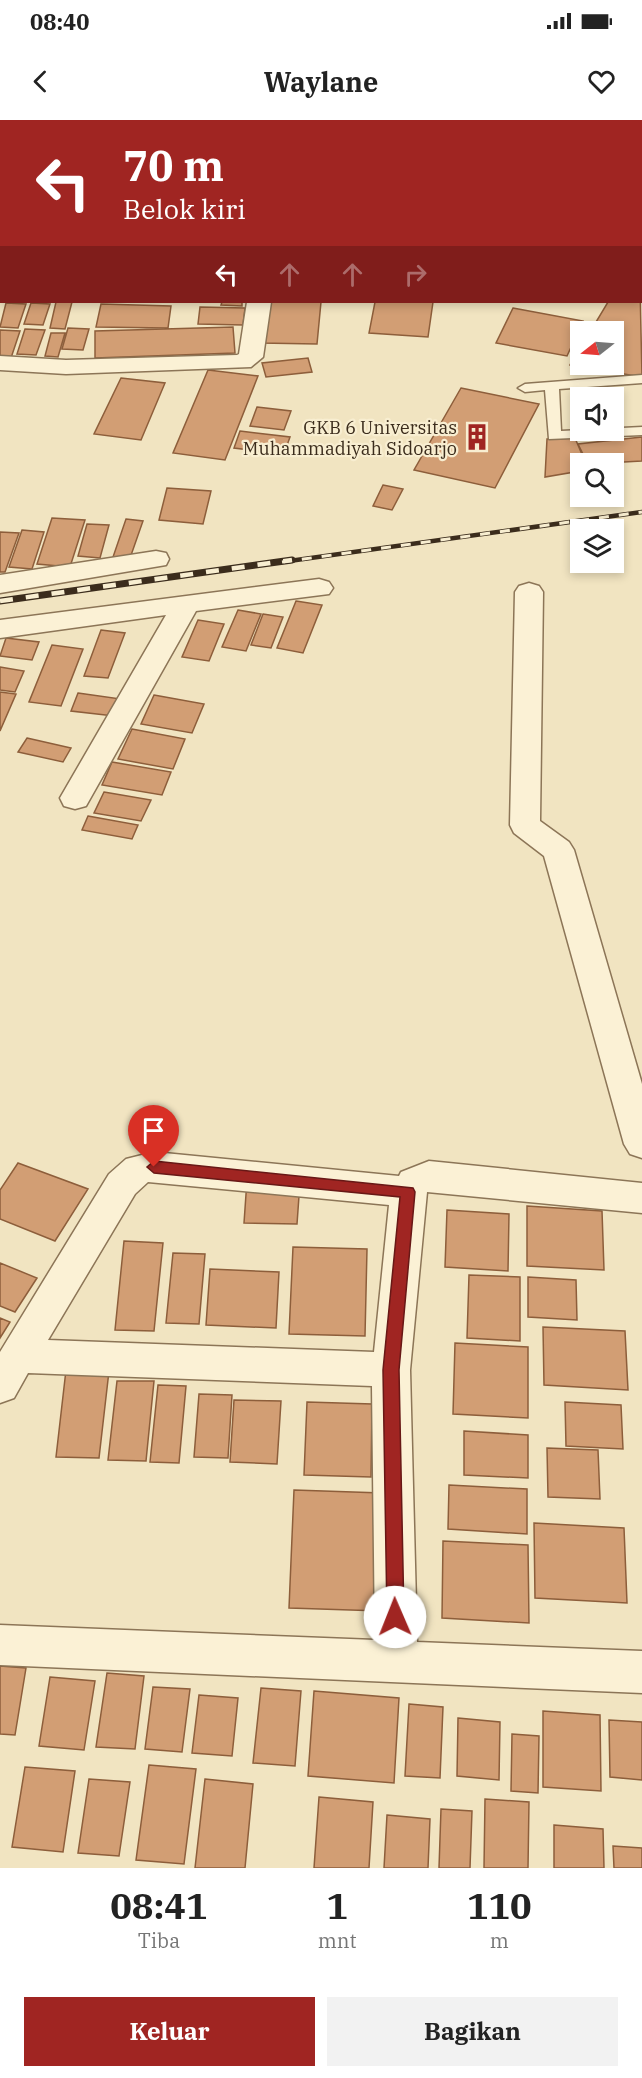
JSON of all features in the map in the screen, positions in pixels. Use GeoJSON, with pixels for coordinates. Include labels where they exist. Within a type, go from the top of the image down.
{"type":"FeatureCollection","features":[{"type":"Feature","properties":{"kind":"street"},"geometry":{"type":"LineString","coordinates":[[0,363],[66,367],[242,362],[251,357],[259,303]]}},
{"type":"Feature","properties":{"kind":"street"},"geometry":{"type":"LineString","coordinates":[[0,584],[156,559]]}},
{"type":"Feature","properties":{"kind":"street"},"geometry":{"type":"LineString","coordinates":[[0,629],[187,603],[319,588]]}},
{"type":"Feature","properties":{"kind":"street"},"geometry":{"type":"LineString","coordinates":[[529,591],[525,825],[558,850],[642,1144]]}},
{"type":"Feature","properties":{"kind":"street"},"geometry":{"type":"LineString","coordinates":[[75,798],[187,603]]}},
{"type":"Feature","properties":{"kind":"street"},"geometry":{"type":"LineString","coordinates":[[10,1371],[122,1184],[139,1169],[154,1167],[408,1192]]}},
{"type":"Feature","properties":{"kind":"street"},"geometry":{"type":"LineString","coordinates":[[396,1662],[391,1370],[408,1192],[414,1182],[429,1176],[642,1198]]}},
{"type":"Feature","properties":{"kind":"street"},"geometry":{"type":"LineString","coordinates":[[10,1371],[391,1370]]}},
{"type":"Feature","properties":{"kind":"street"},"geometry":{"type":"LineString","coordinates":[[0,1645],[642,1672]]}},
{"type":"Feature","properties":{"kind":"lane"},"geometry":{"type":"LineString","coordinates":[[525,388],[641,381]]}},
{"type":"Feature","properties":{"kind":"lane"},"geometry":{"type":"LineString","coordinates":[[552,386],[554,436],[642,430]]}},
{"type":"Feature","properties":{"kind":"building"},"geometry":{"type":"Polygon","coordinates":[[[6,303],[26,304],[18,328],[0,327],[6,303]]]}},
{"type":"Feature","properties":{"kind":"building"},"geometry":{"type":"Polygon","coordinates":[[[31,303],[50,304],[43,325],[24,324],[31,303]]]}},
{"type":"Feature","properties":{"kind":"building"},"geometry":{"type":"Polygon","coordinates":[[[56,303],[72,303],[65,329],[50,328],[56,303]]]}},
{"type":"Feature","properties":{"kind":"building"},"geometry":{"type":"Polygon","coordinates":[[[222,303],[242,303],[242,306],[221,305],[222,303]]]}},
{"type":"Feature","properties":{"kind":"building"},"geometry":{"type":"Polygon","coordinates":[[[265,303],[321,303],[317,344],[260,343],[265,303]]]}},
{"type":"Feature","properties":{"kind":"building"},"geometry":{"type":"Polygon","coordinates":[[[375,303],[433,303],[428,337],[369,333],[375,303]]]}},
{"type":"Feature","properties":{"kind":"building"},"geometry":{"type":"Polygon","coordinates":[[[607,303],[640,303],[642,377],[624,374],[624,321],[597,321],[607,303]]]}},
{"type":"Feature","properties":{"kind":"building"},"geometry":{"type":"Polygon","coordinates":[[[101,304],[171,306],[168,328],[96,327],[101,304]]]}},
{"type":"Feature","properties":{"kind":"building"},"geometry":{"type":"Polygon","coordinates":[[[200,307],[245,308],[243,325],[198,324],[200,307]]]}},
{"type":"Feature","properties":{"kind":"building"},"geometry":{"type":"Polygon","coordinates":[[[513,308],[583,321],[570,321],[570,349],[567,356],[496,343],[513,308]]]}},
{"type":"Feature","properties":{"kind":"building"},"geometry":{"type":"Polygon","coordinates":[[[233,327],[235,353],[95,358],[95,331],[233,327]]]}},
{"type":"Feature","properties":{"kind":"building"},"geometry":{"type":"Polygon","coordinates":[[[68,328],[89,329],[83,350],[62,349],[68,328]]]}},
{"type":"Feature","properties":{"kind":"building"},"geometry":{"type":"Polygon","coordinates":[[[25,329],[45,330],[36,355],[17,354],[25,329]]]}},
{"type":"Feature","properties":{"kind":"building"},"geometry":{"type":"Polygon","coordinates":[[[0,330],[20,331],[11,358],[0,357],[0,330]]]}},
{"type":"Feature","properties":{"kind":"building"},"geometry":{"type":"Polygon","coordinates":[[[51,333],[65,333],[58,357],[45,356],[51,333]]]}},
{"type":"Feature","properties":{"kind":"building"},"geometry":{"type":"Polygon","coordinates":[[[308,358],[312,372],[266,377],[262,363],[308,358]]]}},
{"type":"Feature","properties":{"kind":"building"},"geometry":{"type":"Polygon","coordinates":[[[208,370],[258,376],[225,460],[173,453],[208,370]]]}},
{"type":"Feature","properties":{"kind":"building"},"geometry":{"type":"Polygon","coordinates":[[[121,378],[165,383],[141,440],[94,434],[121,378]]]}},
{"type":"Feature","properties":{"kind":"building","name":"GKB 6 Universitas Muhammadiyah Sidoarjo"},"geometry":{"type":"Polygon","coordinates":[[[461,388],[539,404],[495,488],[414,470],[461,388]]]}},
{"type":"Feature","properties":{"kind":"building"},"geometry":{"type":"Polygon","coordinates":[[[257,407],[291,411],[284,430],[250,426],[257,407]]]}},
{"type":"Feature","properties":{"kind":"building"},"geometry":{"type":"Polygon","coordinates":[[[240,431],[290,437],[284,454],[234,448],[240,431]]]}},
{"type":"Feature","properties":{"kind":"building"},"geometry":{"type":"Polygon","coordinates":[[[642,437],[642,461],[624,462],[624,453],[582,453],[578,444],[624,441],[624,439],[642,437]]]}},
{"type":"Feature","properties":{"kind":"building"},"geometry":{"type":"Polygon","coordinates":[[[570,438],[570,441],[576,441],[581,453],[570,453],[570,473],[545,477],[547,439],[570,438]]]}},
{"type":"Feature","properties":{"kind":"building"},"geometry":{"type":"Polygon","coordinates":[[[383,485],[403,489],[392,510],[373,506],[383,485]]]}},
{"type":"Feature","properties":{"kind":"building"},"geometry":{"type":"Polygon","coordinates":[[[167,488],[211,491],[203,524],[159,520],[167,488]]]}},
{"type":"Feature","properties":{"kind":"building"},"geometry":{"type":"Polygon","coordinates":[[[52,518],[85,520],[70,567],[37,564],[52,518]]]}},
{"type":"Feature","properties":{"kind":"building"},"geometry":{"type":"Polygon","coordinates":[[[126,519],[143,521],[129,561],[112,560],[126,519]]]}},
{"type":"Feature","properties":{"kind":"building"},"geometry":{"type":"Polygon","coordinates":[[[87,524],[109,525],[100,558],[78,556],[87,524]]]}},
{"type":"Feature","properties":{"kind":"building"},"geometry":{"type":"Polygon","coordinates":[[[22,530],[44,532],[32,569],[9,567],[22,530]]]}},
{"type":"Feature","properties":{"kind":"building"},"geometry":{"type":"Polygon","coordinates":[[[0,532],[19,533],[5,572],[0,572],[0,532]]]}},
{"type":"Feature","properties":{"kind":"building"},"geometry":{"type":"Polygon","coordinates":[[[296,601],[322,605],[303,653],[277,648],[296,601]]]}},
{"type":"Feature","properties":{"kind":"building"},"geometry":{"type":"Polygon","coordinates":[[[238,610],[261,614],[246,651],[222,647],[238,610]]]}},
{"type":"Feature","properties":{"kind":"building"},"geometry":{"type":"Polygon","coordinates":[[[263,614],[283,617],[271,648],[251,645],[263,614]]]}},
{"type":"Feature","properties":{"kind":"building"},"geometry":{"type":"Polygon","coordinates":[[[198,620],[224,624],[209,661],[182,657],[198,620]]]}},
{"type":"Feature","properties":{"kind":"building"},"geometry":{"type":"Polygon","coordinates":[[[101,630],[125,633],[108,678],[84,676],[101,630]]]}},
{"type":"Feature","properties":{"kind":"building"},"geometry":{"type":"Polygon","coordinates":[[[6,638],[39,642],[32,660],[0,656],[6,638]]]}},
{"type":"Feature","properties":{"kind":"building"},"geometry":{"type":"Polygon","coordinates":[[[52,645],[83,649],[61,706],[29,702],[52,645]]]}},
{"type":"Feature","properties":{"kind":"building"},"geometry":{"type":"Polygon","coordinates":[[[0,667],[24,671],[15,692],[0,690],[0,667]]]}},
{"type":"Feature","properties":{"kind":"building"},"geometry":{"type":"Polygon","coordinates":[[[0,692],[16,694],[0,731],[0,692]]]}},
{"type":"Feature","properties":{"kind":"building"},"geometry":{"type":"Polygon","coordinates":[[[78,693],[121,699],[114,716],[71,711],[78,693]]]}},
{"type":"Feature","properties":{"kind":"building"},"geometry":{"type":"Polygon","coordinates":[[[154,695],[204,704],[192,733],[141,724],[154,695]]]}},
{"type":"Feature","properties":{"kind":"building"},"geometry":{"type":"Polygon","coordinates":[[[132,729],[185,739],[173,769],[118,759],[132,729]]]}},
{"type":"Feature","properties":{"kind":"building"},"geometry":{"type":"Polygon","coordinates":[[[27,738],[71,748],[63,762],[18,752],[27,738]]]}},
{"type":"Feature","properties":{"kind":"building"},"geometry":{"type":"Polygon","coordinates":[[[112,762],[171,772],[162,795],[102,785],[112,762]]]}},
{"type":"Feature","properties":{"kind":"building"},"geometry":{"type":"Polygon","coordinates":[[[104,792],[151,800],[141,821],[94,813],[104,792]]]}},
{"type":"Feature","properties":{"kind":"building"},"geometry":{"type":"Polygon","coordinates":[[[88,816],[138,825],[132,839],[82,830],[88,816]]]}},
{"type":"Feature","properties":{"kind":"building"},"geometry":{"type":"Polygon","coordinates":[[[18,1163],[88,1189],[55,1241],[0,1219],[0,1190],[18,1163]]]}},
{"type":"Feature","properties":{"kind":"building"},"geometry":{"type":"Polygon","coordinates":[[[247,1180],[300,1182],[297,1224],[244,1223],[247,1180]]]}},
{"type":"Feature","properties":{"kind":"building"},"geometry":{"type":"Polygon","coordinates":[[[527,1206],[602,1211],[604,1270],[527,1266],[527,1206]]]}},
{"type":"Feature","properties":{"kind":"building"},"geometry":{"type":"Polygon","coordinates":[[[447,1210],[509,1214],[508,1271],[445,1267],[447,1210]]]}},
{"type":"Feature","properties":{"kind":"building"},"geometry":{"type":"Polygon","coordinates":[[[124,1241],[163,1243],[154,1331],[115,1330],[124,1241]]]}},
{"type":"Feature","properties":{"kind":"building"},"geometry":{"type":"Polygon","coordinates":[[[293,1247],[367,1249],[365,1336],[289,1334],[293,1247]]]}},
{"type":"Feature","properties":{"kind":"building"},"geometry":{"type":"Polygon","coordinates":[[[173,1253],[205,1254],[199,1324],[166,1323],[173,1253]]]}},
{"type":"Feature","properties":{"kind":"building"},"geometry":{"type":"Polygon","coordinates":[[[0,1263],[37,1278],[15,1312],[0,1306],[0,1263]]]}},
{"type":"Feature","properties":{"kind":"building"},"geometry":{"type":"Polygon","coordinates":[[[210,1269],[279,1272],[276,1328],[206,1325],[210,1269]]]}},
{"type":"Feature","properties":{"kind":"building"},"geometry":{"type":"Polygon","coordinates":[[[469,1275],[520,1277],[520,1341],[467,1338],[469,1275]]]}},
{"type":"Feature","properties":{"kind":"building"},"geometry":{"type":"Polygon","coordinates":[[[528,1277],[576,1280],[577,1320],[528,1317],[528,1277]]]}},
{"type":"Feature","properties":{"kind":"building"},"geometry":{"type":"Polygon","coordinates":[[[0,1318],[10,1322],[0,1338],[0,1318]]]}},
{"type":"Feature","properties":{"kind":"building"},"geometry":{"type":"Polygon","coordinates":[[[543,1327],[625,1331],[628,1390],[544,1385],[543,1327]]]}},
{"type":"Feature","properties":{"kind":"building"},"geometry":{"type":"Polygon","coordinates":[[[455,1343],[528,1347],[528,1418],[453,1414],[455,1343]]]}},
{"type":"Feature","properties":{"kind":"building"},"geometry":{"type":"Polygon","coordinates":[[[66,1370],[109,1371],[99,1458],[56,1457],[66,1370]]]}},
{"type":"Feature","properties":{"kind":"building"},"geometry":{"type":"Polygon","coordinates":[[[117,1381],[154,1381],[146,1461],[108,1460],[117,1381]]]}},
{"type":"Feature","properties":{"kind":"building"},"geometry":{"type":"Polygon","coordinates":[[[158,1385],[186,1386],[179,1463],[150,1462],[158,1385]]]}},
{"type":"Feature","properties":{"kind":"building"},"geometry":{"type":"Polygon","coordinates":[[[199,1394],[232,1395],[228,1458],[194,1457],[199,1394]]]}},
{"type":"Feature","properties":{"kind":"building"},"geometry":{"type":"Polygon","coordinates":[[[234,1400],[281,1401],[277,1464],[230,1462],[234,1400]]]}},
{"type":"Feature","properties":{"kind":"building"},"geometry":{"type":"Polygon","coordinates":[[[307,1402],[372,1404],[371,1477],[304,1475],[307,1402]]]}},
{"type":"Feature","properties":{"kind":"building"},"geometry":{"type":"Polygon","coordinates":[[[565,1402],[621,1405],[623,1449],[566,1446],[565,1402]]]}},
{"type":"Feature","properties":{"kind":"building"},"geometry":{"type":"Polygon","coordinates":[[[464,1431],[528,1435],[528,1478],[464,1475],[464,1431]]]}},
{"type":"Feature","properties":{"kind":"building"},"geometry":{"type":"Polygon","coordinates":[[[547,1448],[598,1450],[600,1499],[548,1497],[547,1448]]]}},
{"type":"Feature","properties":{"kind":"building"},"geometry":{"type":"Polygon","coordinates":[[[449,1485],[527,1489],[527,1534],[448,1529],[449,1485]]]}},
{"type":"Feature","properties":{"kind":"building"},"geometry":{"type":"Polygon","coordinates":[[[294,1490],[382,1493],[381,1611],[289,1608],[294,1490]]]}},
{"type":"Feature","properties":{"kind":"building"},"geometry":{"type":"Polygon","coordinates":[[[534,1523],[624,1528],[627,1603],[535,1598],[534,1523]]]}},
{"type":"Feature","properties":{"kind":"building"},"geometry":{"type":"Polygon","coordinates":[[[443,1541],[528,1545],[529,1623],[442,1618],[443,1541]]]}},
{"type":"Feature","properties":{"kind":"building"},"geometry":{"type":"Polygon","coordinates":[[[0,1666],[26,1668],[15,1735],[0,1734],[0,1666]]]}},
{"type":"Feature","properties":{"kind":"building"},"geometry":{"type":"Polygon","coordinates":[[[107,1673],[144,1676],[135,1749],[96,1747],[107,1673]]]}},
{"type":"Feature","properties":{"kind":"building"},"geometry":{"type":"Polygon","coordinates":[[[50,1677],[95,1681],[84,1750],[39,1746],[50,1677]]]}},
{"type":"Feature","properties":{"kind":"building"},"geometry":{"type":"Polygon","coordinates":[[[153,1687],[190,1689],[182,1752],[145,1749],[153,1687]]]}},
{"type":"Feature","properties":{"kind":"building"},"geometry":{"type":"Polygon","coordinates":[[[261,1688],[301,1691],[295,1766],[253,1763],[261,1688]]]}},
{"type":"Feature","properties":{"kind":"building"},"geometry":{"type":"Polygon","coordinates":[[[314,1691],[399,1698],[394,1783],[308,1776],[314,1691]]]}},
{"type":"Feature","properties":{"kind":"building"},"geometry":{"type":"Polygon","coordinates":[[[199,1695],[238,1698],[232,1756],[192,1753],[199,1695]]]}},
{"type":"Feature","properties":{"kind":"building"},"geometry":{"type":"Polygon","coordinates":[[[409,1704],[443,1707],[440,1778],[405,1776],[409,1704]]]}},
{"type":"Feature","properties":{"kind":"building"},"geometry":{"type":"Polygon","coordinates":[[[543,1711],[600,1715],[601,1791],[543,1787],[543,1711]]]}},
{"type":"Feature","properties":{"kind":"building"},"geometry":{"type":"Polygon","coordinates":[[[458,1718],[500,1722],[499,1780],[457,1776],[458,1718]]]}},
{"type":"Feature","properties":{"kind":"building"},"geometry":{"type":"Polygon","coordinates":[[[609,1720],[642,1722],[642,1780],[610,1777],[609,1720]]]}},
{"type":"Feature","properties":{"kind":"building"},"geometry":{"type":"Polygon","coordinates":[[[512,1734],[539,1736],[538,1793],[511,1791],[512,1734]]]}},
{"type":"Feature","properties":{"kind":"building"},"geometry":{"type":"Polygon","coordinates":[[[149,1765],[196,1769],[184,1864],[136,1860],[149,1765]]]}},
{"type":"Feature","properties":{"kind":"building"},"geometry":{"type":"Polygon","coordinates":[[[25,1767],[75,1771],[63,1852],[12,1847],[25,1767]]]}},
{"type":"Feature","properties":{"kind":"building"},"geometry":{"type":"Polygon","coordinates":[[[89,1779],[130,1782],[119,1856],[78,1853],[89,1779]]]}},
{"type":"Feature","properties":{"kind":"building"},"geometry":{"type":"Polygon","coordinates":[[[205,1779],[253,1784],[245,1868],[195,1868],[205,1779]]]}},
{"type":"Feature","properties":{"kind":"building"},"geometry":{"type":"Polygon","coordinates":[[[319,1797],[373,1802],[369,1868],[314,1868],[319,1797]]]}},
{"type":"Feature","properties":{"kind":"building"},"geometry":{"type":"Polygon","coordinates":[[[485,1799],[529,1802],[528,1868],[484,1868],[485,1799]]]}},
{"type":"Feature","properties":{"kind":"building"},"geometry":{"type":"Polygon","coordinates":[[[441,1809],[472,1811],[470,1868],[439,1868],[441,1809]]]}},
{"type":"Feature","properties":{"kind":"building"},"geometry":{"type":"Polygon","coordinates":[[[387,1815],[430,1819],[428,1868],[384,1868],[387,1815]]]}},
{"type":"Feature","properties":{"kind":"building"},"geometry":{"type":"Polygon","coordinates":[[[554,1825],[603,1829],[604,1868],[554,1868],[554,1825]]]}},
{"type":"Feature","properties":{"kind":"building"},"geometry":{"type":"Polygon","coordinates":[[[613,1846],[642,1848],[642,1868],[614,1868],[613,1846]]]}},
{"type":"Feature","properties":{"kind":"railway"},"geometry":{"type":"LineString","coordinates":[[282,562],[642,512]]}},
{"type":"Feature","properties":{"kind":"railway"},"geometry":{"type":"LineString","coordinates":[[0,601],[292,560]]}},
{"type":"Feature","properties":{"kind":"place","name":"GKB 6 Universitas Muhammadiyah Sidoarjo"},"geometry":{"type":"Point","coordinates":[477,437]}},
{"type":"Feature","properties":{"kind":"route"},"geometry":{"type":"LineString","coordinates":[[154,1167],[408,1192],[404,1210],[391,1370],[395,1617]]}}]}
